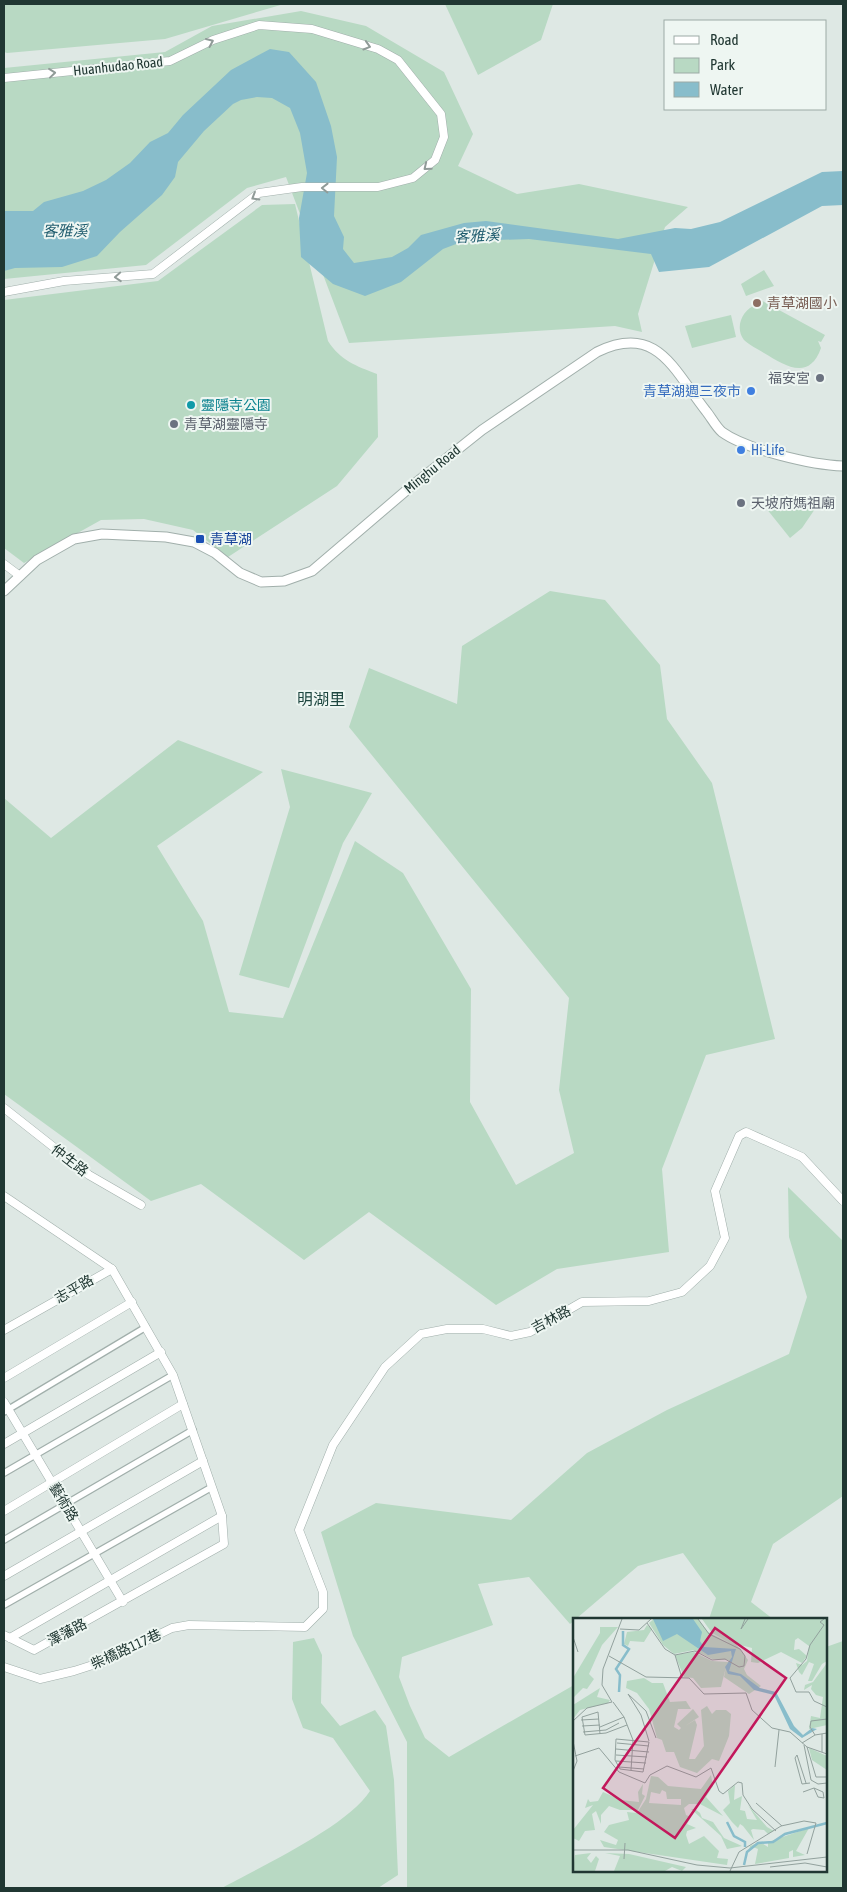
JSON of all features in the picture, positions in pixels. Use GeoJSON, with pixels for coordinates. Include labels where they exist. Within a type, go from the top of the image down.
{"type":"FeatureCollection","features":[{"type":"Feature","properties":{"kind":"street","name":"Huanhudao Road"},"geometry":{"type":"LineString","coordinates":[[4,78],[170,61],[213,40],[260,25],[312,29],[378,49],[398,60],[441,114],[444,137],[435,160],[413,178],[378,187],[302,188],[259,193],[153,274],[64,281],[4,292]]}},
{"type":"Feature","properties":{"kind":"street","name":"Minghu Road"},"geometry":{"type":"LineString","coordinates":[[4,591],[37,560],[74,539],[102,534],[166,537],[194,542],[215,553],[240,573],[261,582],[284,581],[312,571],[408,489],[482,430],[596,352],[614,343],[633,342],[649,345],[662,354],[721,432],[754,447],[828,466],[843,466]]}},
{"type":"Feature","properties":{"kind":"street"},"geometry":{"type":"LineString","coordinates":[[4,564],[20,576]]}},
{"type":"Feature","properties":{"kind":"street","name":"仲生路"},"geometry":{"type":"LineString","coordinates":[[4,1108],[88,1176],[142,1205]]}},
{"type":"Feature","properties":{"kind":"street","name":"吉林路"},"geometry":{"type":"LineString","coordinates":[[310,1624],[323,1609],[323,1592],[299,1530],[333,1445],[385,1367],[420,1334],[447,1329],[483,1329],[511,1336],[530,1332],[582,1302],[649,1301],[682,1292],[710,1266],[725,1238],[715,1191],[739,1136],[746,1132],[802,1157],[843,1202]]}},
{"type":"Feature","properties":{"kind":"street"},"geometry":{"type":"LineString","coordinates":[[4,1196],[112,1269],[173,1375],[222,1516],[224,1544],[123,1602]]}},
{"type":"Feature","properties":{"kind":"street","name":"志平路"},"geometry":{"type":"LineString","coordinates":[[4,1330],[112,1269]]}},
{"type":"Feature","properties":{"kind":"street"},"geometry":{"type":"LineString","coordinates":[[4,1378],[132,1302]]}},
{"type":"Feature","properties":{"kind":"street"},"geometry":{"type":"LineString","coordinates":[[5,1408],[146,1327]]}},
{"type":"Feature","properties":{"kind":"street"},"geometry":{"type":"LineString","coordinates":[[4,1444],[160,1352]]}},
{"type":"Feature","properties":{"kind":"street"},"geometry":{"type":"LineString","coordinates":[[4,1473],[173,1375]]}},
{"type":"Feature","properties":{"kind":"street"},"geometry":{"type":"LineString","coordinates":[[4,1511],[183,1404]]}},
{"type":"Feature","properties":{"kind":"street","name":"藝術路"},"geometry":{"type":"LineString","coordinates":[[5,1408],[52,1482],[123,1602]]}},
{"type":"Feature","properties":{"kind":"street"},"geometry":{"type":"LineString","coordinates":[[4,1540],[193,1430]]}},
{"type":"Feature","properties":{"kind":"street"},"geometry":{"type":"LineString","coordinates":[[4,1576],[203,1461]]}},
{"type":"Feature","properties":{"kind":"street"},"geometry":{"type":"LineString","coordinates":[[4,1605],[212,1487]]}},
{"type":"Feature","properties":{"kind":"street"},"geometry":{"type":"LineString","coordinates":[[110,1580],[222,1516]]}},
{"type":"Feature","properties":{"kind":"street","name":"澤藩路"},"geometry":{"type":"LineString","coordinates":[[7,1637],[110,1580]]}},
{"type":"Feature","properties":{"kind":"street","name":"澤藩路"},"geometry":{"type":"LineString","coordinates":[[7,1637],[34,1650],[123,1602]]}},
{"type":"Feature","properties":{"kind":"street","name":"柴橋路117巷"},"geometry":{"type":"LineString","coordinates":[[4,1667],[40,1679],[102,1662],[172,1628],[189,1625],[305,1627],[310,1624]]}},
{"type":"Feature","properties":{"kind":"green space"},"geometry":{"type":"Polygon","coordinates":[[[4,4],[284,4],[165,39],[7,53],[4,52],[4,4]]]}},
{"type":"Feature","properties":{"kind":"green space"},"geometry":{"type":"Polygon","coordinates":[[[445,4],[553,4],[541,40],[478,75],[445,4]]]}},
{"type":"Feature","properties":{"kind":"green space"},"geometry":{"type":"Polygon","coordinates":[[[301,11],[366,26],[444,72],[473,134],[458,166],[517,194],[579,184],[688,207],[665,227],[638,314],[642,332],[615,326],[349,343],[286,177],[247,188],[146,265],[4,279],[4,68],[165,52],[212,26],[301,11]]]}},
{"type":"Feature","properties":{"kind":"green space","name":"靈隱寺公園"},"geometry":{"type":"Polygon","coordinates":[[[295,204],[328,341],[343,358],[377,374],[378,437],[337,486],[228,557],[193,530],[144,519],[101,520],[24,563],[4,548],[4,300],[158,281],[262,205],[295,204]]]}},
{"type":"Feature","properties":{"kind":"green space"},"geometry":{"type":"Polygon","coordinates":[[[764,270],[774,286],[746,296],[741,284],[764,270]]]}},
{"type":"Feature","properties":{"kind":"green space"},"geometry":{"type":"Polygon","coordinates":[[[757,298],[825,335],[821,342],[818,341],[821,348],[810,365],[803,368],[788,366],[744,340],[740,330],[741,319],[747,310],[756,305],[753,303],[757,298]]]}},
{"type":"Feature","properties":{"kind":"green space"},"geometry":{"type":"Polygon","coordinates":[[[731,315],[736,337],[692,348],[685,326],[731,315]]]}},
{"type":"Feature","properties":{"kind":"green space"},"geometry":{"type":"Polygon","coordinates":[[[772,495],[817,506],[802,528],[790,538],[762,503],[772,495]]]}},
{"type":"Feature","properties":{"kind":"green space"},"geometry":{"type":"Polygon","coordinates":[[[550,591],[605,600],[660,665],[667,719],[712,783],[775,1039],[706,1055],[662,1169],[669,1252],[557,1269],[496,1305],[369,1212],[304,1260],[201,1184],[151,1201],[4,1094],[4,798],[51,838],[178,740],[263,772],[157,846],[203,921],[229,1012],[283,1018],[355,841],[403,873],[471,989],[470,1102],[516,1185],[574,1153],[559,1090],[569,998],[349,727],[369,668],[457,704],[462,646],[550,591]]]}},
{"type":"Feature","properties":{"kind":"green space"},"geometry":{"type":"Polygon","coordinates":[[[281,769],[372,793],[343,843],[289,988],[239,975],[290,807],[281,769]]]}},
{"type":"Feature","properties":{"kind":"green space"},"geometry":{"type":"Polygon","coordinates":[[[788,1187],[843,1241],[843,1496],[773,1544],[751,1602],[772,1618],[709,1618],[716,1598],[683,1553],[638,1566],[577,1618],[573,1618],[573,1621],[570,1624],[529,1577],[478,1584],[493,1625],[402,1657],[399,1677],[425,1738],[449,1757],[573,1686],[573,1872],[827,1872],[827,1647],[843,1641],[843,1888],[407,1888],[407,1742],[353,1636],[321,1532],[376,1503],[511,1520],[587,1453],[667,1410],[789,1354],[807,1297],[789,1237],[788,1187]]]}},
{"type":"Feature","properties":{"kind":"green space"},"geometry":{"type":"Polygon","coordinates":[[[314,1638],[322,1655],[321,1703],[340,1726],[375,1710],[386,1726],[394,1780],[398,1875],[378,1888],[222,1888],[324,1832],[359,1804],[370,1791],[333,1738],[303,1728],[292,1699],[293,1642],[314,1638]]]}},
{"type":"Feature","properties":{"kind":"water","name":"客雅溪"},"geometry":{"type":"Polygon","coordinates":[[[270,49],[289,52],[316,82],[331,126],[337,157],[334,216],[344,237],[343,249],[354,263],[392,257],[408,248],[421,235],[464,223],[486,221],[618,239],[675,228],[691,229],[720,222],[822,172],[843,171],[843,205],[822,206],[709,267],[659,272],[651,254],[529,239],[464,241],[443,249],[401,282],[365,296],[333,284],[301,257],[299,218],[307,173],[300,133],[290,108],[272,98],[257,97],[241,100],[233,104],[204,131],[178,162],[175,177],[162,195],[120,232],[97,256],[62,267],[15,268],[4,271],[4,211],[33,211],[44,202],[83,191],[106,180],[130,163],[150,142],[168,133],[183,115],[231,70],[270,49]]]}},
{"type":"Feature","properties":{"kind":"place","name":"青草湖國小"},"geometry":{"type":"Point","coordinates":[757,303]}},
{"type":"Feature","properties":{"kind":"place","name":"福安宮"},"geometry":{"type":"Point","coordinates":[820,378]}},
{"type":"Feature","properties":{"kind":"place","name":"青草湖週三夜市"},"geometry":{"type":"Point","coordinates":[751,391]}},
{"type":"Feature","properties":{"kind":"place","name":"靈隱寺公園"},"geometry":{"type":"Point","coordinates":[191,405]}},
{"type":"Feature","properties":{"kind":"place","name":"青草湖靈隱寺"},"geometry":{"type":"Point","coordinates":[174,424]}},
{"type":"Feature","properties":{"kind":"place","name":"Hi-Life"},"geometry":{"type":"Point","coordinates":[741,450]}},
{"type":"Feature","properties":{"kind":"place","name":"天坡府媽祖廟"},"geometry":{"type":"Point","coordinates":[741,503]}},
{"type":"Feature","properties":{"kind":"place","name":"青草湖"},"geometry":{"type":"Point","coordinates":[200,539]}},
{"type":"Feature","properties":{"kind":"district","name":"明湖里"},"geometry":{"type":"Point","coordinates":[321,699]}}]}
